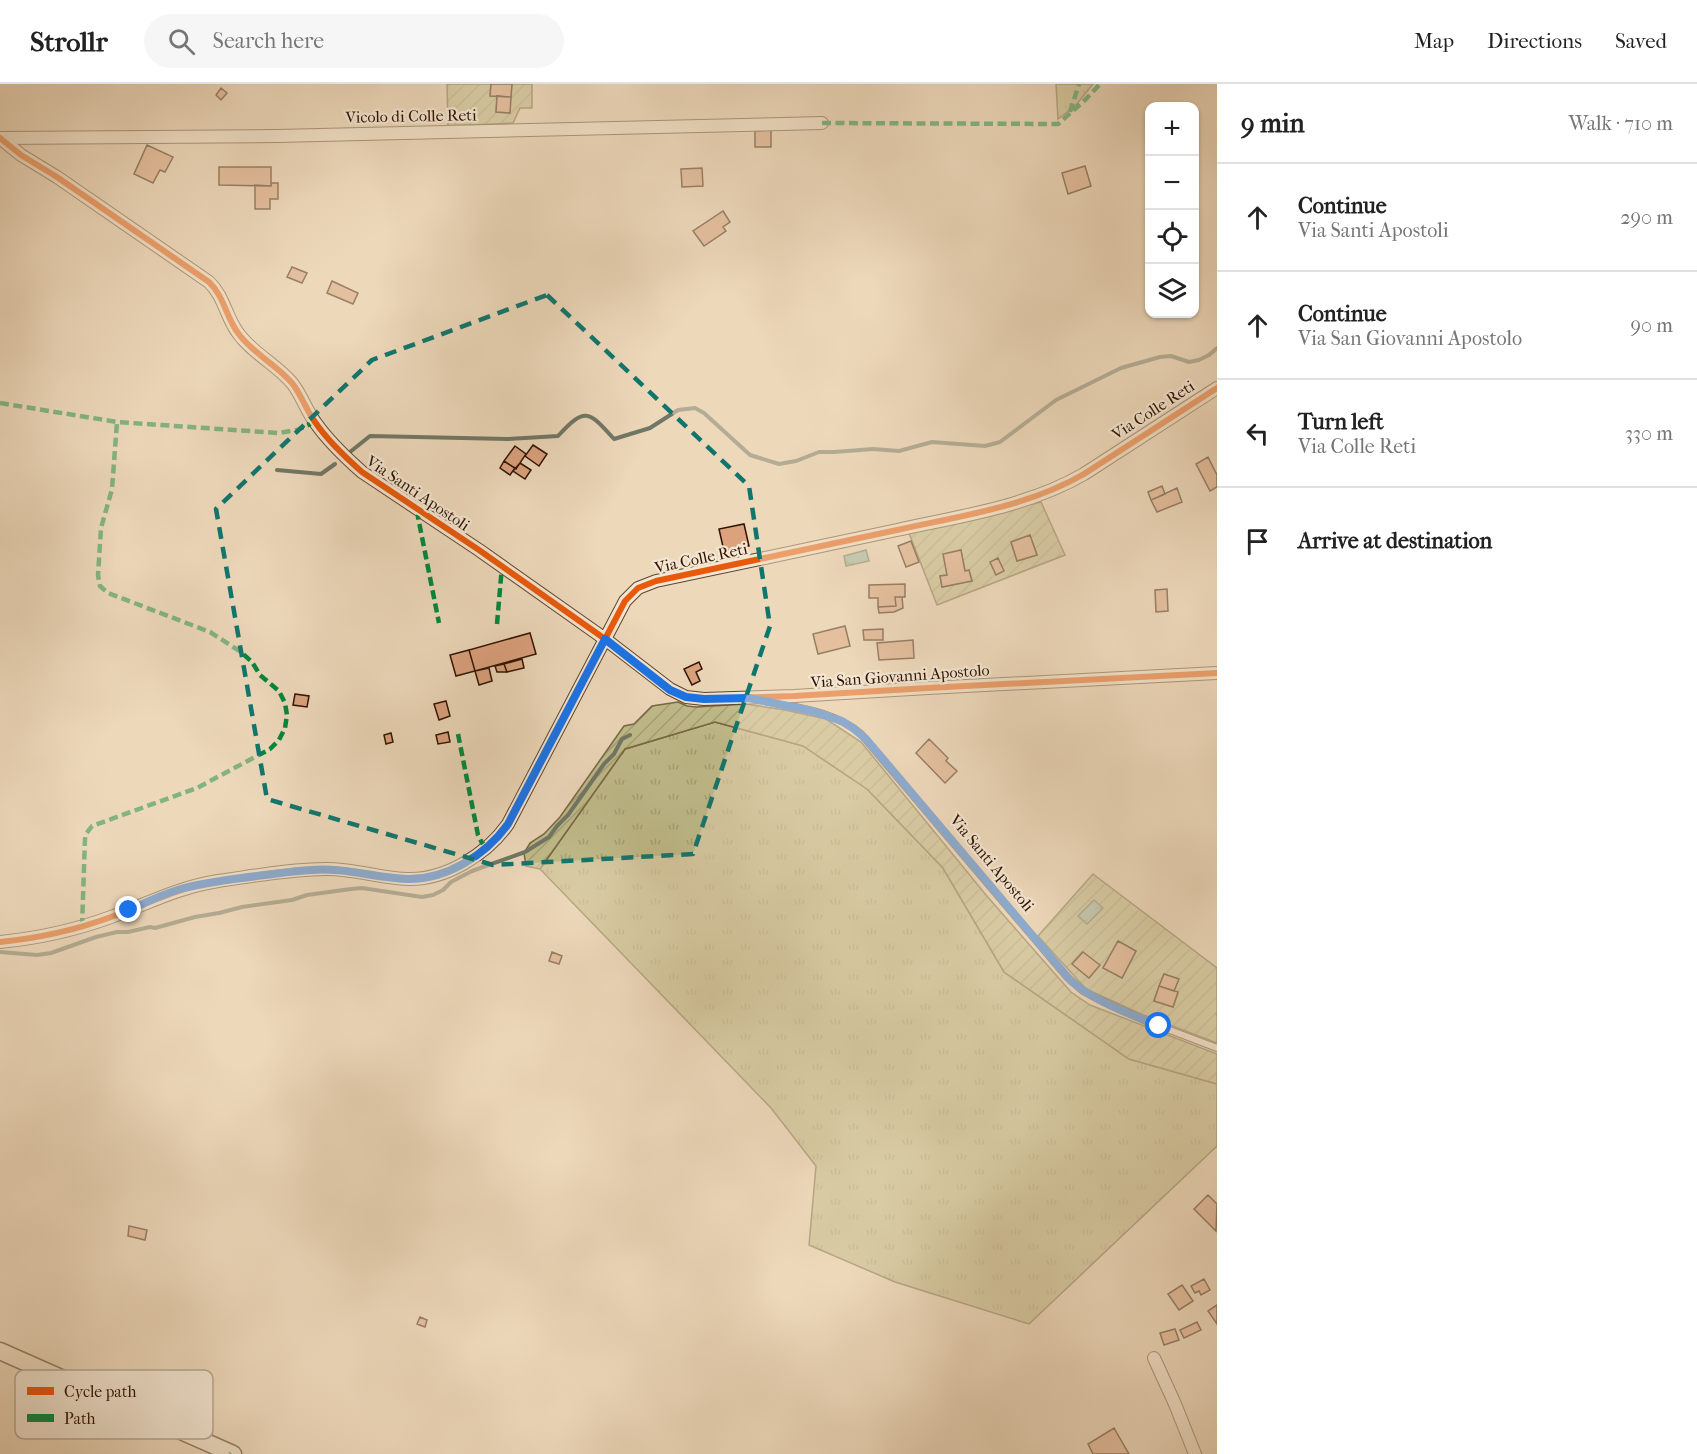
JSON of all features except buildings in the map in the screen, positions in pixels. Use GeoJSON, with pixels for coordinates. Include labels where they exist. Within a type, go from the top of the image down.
{"type":"FeatureCollection","features":[{"type":"Feature","properties":{"kind":"street","name":"Vicolo di Colle Reti"},"geometry":{"type":"LineString","coordinates":[[0,138],[277,136],[822,123]]}},
{"type":"Feature","properties":{"kind":"street","name":"Via Santi Apostoli"},"geometry":{"type":"LineString","coordinates":[[0,138],[21,155],[57,177],[216,288],[237,333],[294,385],[315,422],[346,458],[362,472],[479,550],[605,639]]}},
{"type":"Feature","properties":{"kind":"street","name":"Via Colle Reti"},"geometry":{"type":"LineString","coordinates":[[0,942],[58,934],[114,916],[176,891],[211,882],[321,869],[417,878],[435,875],[457,867],[488,846],[508,824],[628,597],[645,584],[966,515],[1041,494],[1084,474],[1217,388]]}},
{"type":"Feature","properties":{"kind":"street","name":"Via San Giovanni Apostolo"},"geometry":{"type":"LineString","coordinates":[[605,639],[670,690],[700,699],[1217,673]]}},
{"type":"Feature","properties":{"kind":"street"},"geometry":{"type":"LineString","coordinates":[[0,1351],[43,1370]]}},
{"type":"Feature","properties":{"kind":"street"},"geometry":{"type":"LineString","coordinates":[[1154,1358],[1195,1454]]}},
{"type":"Feature","properties":{"kind":"street"},"geometry":{"type":"LineString","coordinates":[[199,1439],[233,1454]]}},
{"type":"Feature","properties":{"kind":"lane","name":"Via Santi Apostoli"},"geometry":{"type":"LineString","coordinates":[[749,698],[821,713],[853,728],[866,739],[1071,981],[1098,999],[1146,1021],[1217,1048]]}},
{"type":"Feature","properties":{"kind":"highlighted area"},"geometry":{"type":"Polygon","coordinates":[[[547,295],[749,486],[770,626],[693,854],[493,865],[267,799],[216,509],[372,360],[547,295]]]}},
{"type":"Feature","properties":{"kind":"green space"},"geometry":{"type":"Polygon","coordinates":[[[447,84],[491,84],[490,96],[497,96],[496,112],[509,113],[512,84],[532,84],[532,108],[520,108],[513,123],[448,126],[447,84]]]}},
{"type":"Feature","properties":{"kind":"green space"},"geometry":{"type":"Polygon","coordinates":[[[1056,84],[1093,84],[1076,105],[1058,119],[1056,84]]]}},
{"type":"Feature","properties":{"kind":"green space"},"geometry":{"type":"Polygon","coordinates":[[[1041,502],[1065,555],[937,605],[909,533],[1041,502]],[[1030,536],[1011,542],[1017,561],[1037,555],[1030,536]],[[961,551],[947,575],[940,576],[942,587],[972,581],[969,571],[965,571],[961,551]]]}},
{"type":"Feature","properties":{"kind":"green space"},"geometry":{"type":"Polygon","coordinates":[[[678,702],[696,707],[746,704],[785,710],[826,719],[861,742],[986,895],[1071,992],[1090,1005],[1217,1054],[1217,1084],[1129,1059],[1004,972],[943,868],[867,789],[803,746],[715,722],[625,749],[540,869],[526,866],[524,853],[530,843],[544,834],[560,817],[624,726],[634,724],[652,706],[678,702]]]}},
{"type":"Feature","properties":{"kind":"green space"},"geometry":{"type":"Polygon","coordinates":[[[715,722],[803,746],[867,789],[943,868],[1004,972],[1129,1059],[1217,1084],[1217,1146],[1029,1324],[895,1282],[809,1245],[816,1166],[771,1108],[540,869],[625,749],[715,722]]]}},
{"type":"Feature","properties":{"kind":"green space"},"geometry":{"type":"Polygon","coordinates":[[[1093,874],[1217,968],[1217,1043],[1141,1014],[1086,989],[1038,936],[1093,874]],[[1118,941],[1103,968],[1122,978],[1136,951],[1118,941]],[[1082,952],[1072,964],[1089,978],[1099,965],[1082,952]],[[1164,974],[1154,1000],[1173,1007],[1178,993],[1174,991],[1178,979],[1164,974]]]}},
{"type":"Feature","properties":{"kind":"water"},"geometry":{"type":"Polygon","coordinates":[[[866,550],[869,561],[846,566],[844,556],[866,550]]]}},
{"type":"Feature","properties":{"kind":"water"},"geometry":{"type":"Polygon","coordinates":[[[1094,900],[1103,908],[1087,924],[1078,916],[1094,900]]]}},
{"type":"Feature","properties":{"kind":"waterway"},"geometry":{"type":"LineString","coordinates":[[350,452],[370,436],[508,439],[558,436],[574,420],[586,416],[598,422],[614,439],[650,428],[678,410],[695,408],[704,413],[750,455],[779,464],[796,461],[819,452],[873,449],[899,451],[932,442],[985,446],[1000,442],[1056,400],[1121,368],[1160,357],[1171,356],[1189,362],[1199,360],[1217,348]]}},
{"type":"Feature","properties":{"kind":"waterway"},"geometry":{"type":"LineString","coordinates":[[277,470],[321,474],[335,464]]}},
{"type":"Feature","properties":{"kind":"waterway"},"geometry":{"type":"LineString","coordinates":[[0,952],[37,955],[51,953],[117,932],[155,928],[242,907],[351,889],[362,888],[422,897],[433,895],[472,871],[525,852],[549,837],[614,754],[622,739],[630,735]]}},
{"type":"Feature","properties":{"kind":"marked path"},"geometry":{"type":"LineString","coordinates":[[1070,112],[1079,84]]}},
{"type":"Feature","properties":{"kind":"marked path"},"geometry":{"type":"LineString","coordinates":[[822,123],[1058,124],[1100,84]]}},
{"type":"Feature","properties":{"kind":"marked path"},"geometry":{"type":"LineString","coordinates":[[0,403],[117,422],[278,433],[297,430],[315,422]]}},
{"type":"Feature","properties":{"kind":"marked path"},"geometry":{"type":"LineString","coordinates":[[82,927],[85,839],[92,826],[197,788],[270,749],[279,740],[285,728],[287,715],[285,703],[279,691],[260,675],[252,662],[241,652],[210,632],[108,593],[100,586],[98,575],[101,528],[112,489],[117,422]]}},
{"type":"Feature","properties":{"kind":"marked path"},"geometry":{"type":"LineString","coordinates":[[420,511],[418,517],[439,623]]}},
{"type":"Feature","properties":{"kind":"marked path"},"geometry":{"type":"LineString","coordinates":[[497,624],[502,566]]}},
{"type":"Feature","properties":{"kind":"marked path"},"geometry":{"type":"LineString","coordinates":[[458,734],[478,835],[482,843],[488,846]]}},
{"type":"Feature","properties":{"kind":"cycle path"},"geometry":{"type":"LineString","coordinates":[[0,138],[21,155],[57,177],[209,282],[218,294],[234,327],[244,340],[292,383],[320,429],[337,449],[362,472],[479,550],[605,639],[670,689],[686,697],[704,699],[794,696],[1217,673]]}},
{"type":"Feature","properties":{"kind":"cycle path"},"geometry":{"type":"LineString","coordinates":[[0,942],[70,930],[176,892],[218,881],[313,869],[347,870],[408,879],[437,875],[451,870],[477,855],[508,824],[625,601],[638,588],[656,581],[969,515],[1040,495],[1084,474],[1217,388]]}},
{"type":"Feature","properties":{"kind":"route"},"geometry":{"type":"LineString","coordinates":[[129,910],[176,891],[221,881],[329,869],[407,879],[435,875],[457,867],[488,846],[508,824],[605,639],[670,690],[686,697],[696,699],[749,698],[821,713],[853,728],[866,739],[1071,981],[1098,999],[1159,1026]]}}]}
